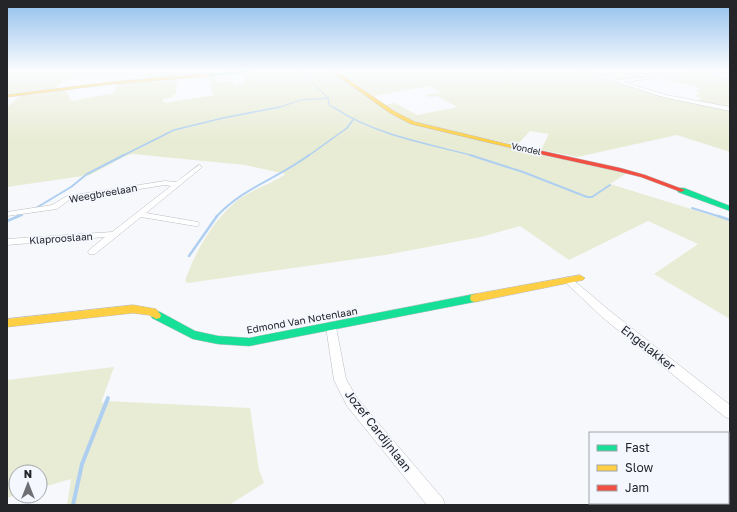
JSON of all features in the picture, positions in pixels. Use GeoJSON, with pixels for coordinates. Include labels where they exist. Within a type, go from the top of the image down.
{"type":"FeatureCollection","features":[{"type":"Feature","properties":{"kind":"street"},"geometry":{"type":"LineString","coordinates":[[7,96],[25,94]]}},
{"type":"Feature","properties":{"kind":"street","name":"Vondel"},"geometry":{"type":"LineString","coordinates":[[366,94],[392,112],[413,123],[456,134],[618,169],[643,176],[730,209]]}},
{"type":"Feature","properties":{"kind":"street"},"geometry":{"type":"LineString","coordinates":[[658,94],[730,109]]}},
{"type":"Feature","properties":{"kind":"street","name":"Klaprooslaan"},"geometry":{"type":"LineString","coordinates":[[92,252],[200,167]]}},
{"type":"Feature","properties":{"kind":"street","name":"Weegbreelaan"},"geometry":{"type":"LineString","coordinates":[[7,214],[54,207],[67,198],[165,183],[177,184]]}},
{"type":"Feature","properties":{"kind":"street"},"geometry":{"type":"LineString","coordinates":[[140,214],[195,224]]}},
{"type":"Feature","properties":{"kind":"street","name":"Klaprooslaan"},"geometry":{"type":"LineString","coordinates":[[7,242],[115,234]]}},
{"type":"Feature","properties":{"kind":"street","name":"Edmond Van Notenlaan"},"geometry":{"type":"LineString","coordinates":[[7,322],[133,309],[152,312],[193,335],[218,340],[249,342],[580,278]]}},
{"type":"Feature","properties":{"kind":"street","name":"Engelakker"},"geometry":{"type":"LineString","coordinates":[[568,280],[606,314],[730,413]]}},
{"type":"Feature","properties":{"kind":"street","name":"Jozef Cardijnlaan"},"geometry":{"type":"LineString","coordinates":[[331,327],[340,380],[352,402],[437,505]]}},
{"type":"Feature","properties":{"kind":"green space"},"geometry":{"type":"Polygon","coordinates":[[[7,94],[21,94],[7,96],[7,94]]]}},
{"type":"Feature","properties":{"kind":"green space"},"geometry":{"type":"Polygon","coordinates":[[[36,94],[69,94],[72,101],[109,94],[176,94],[172,95],[174,97],[162,99],[165,103],[214,95],[213,94],[364,94],[403,120],[627,173],[610,184],[730,221],[730,319],[654,274],[698,244],[648,221],[569,260],[520,226],[481,237],[385,255],[188,283],[185,281],[195,256],[209,232],[227,210],[236,201],[247,194],[277,180],[286,174],[245,165],[132,154],[123,157],[90,175],[7,187],[7,107],[20,96],[36,94]]]}},
{"type":"Feature","properties":{"kind":"green space"},"geometry":{"type":"Polygon","coordinates":[[[371,94],[386,94],[374,96],[371,94]]]}},
{"type":"Feature","properties":{"kind":"green space"},"geometry":{"type":"Polygon","coordinates":[[[652,94],[730,110],[730,152],[677,135],[577,157],[541,150],[549,134],[530,131],[517,145],[427,126],[418,123],[387,106],[387,104],[395,103],[417,115],[458,107],[437,96],[428,97],[426,95],[652,94]]]}},
{"type":"Feature","properties":{"kind":"green space"},"geometry":{"type":"Polygon","coordinates":[[[699,94],[730,94],[730,108],[695,102],[702,98],[695,96],[699,94]]]}},
{"type":"Feature","properties":{"kind":"green space"},"geometry":{"type":"Polygon","coordinates":[[[114,367],[101,403],[106,401],[250,408],[259,470],[264,483],[229,505],[67,505],[71,479],[48,486],[48,464],[8,464],[7,498],[7,380],[114,367]]]}},
{"type":"Feature","properties":{"kind":"waterway"},"geometry":{"type":"LineString","coordinates":[[324,94],[327,97]]}},
{"type":"Feature","properties":{"kind":"waterway"},"geometry":{"type":"LineString","coordinates":[[280,107],[301,100],[328,98],[329,105],[334,108]]}},
{"type":"Feature","properties":{"kind":"waterway"},"geometry":{"type":"LineString","coordinates":[[124,155],[174,130],[223,118],[280,107]]}},
{"type":"Feature","properties":{"kind":"waterway"},"geometry":{"type":"LineString","coordinates":[[333,107],[349,117],[383,131],[474,156]]}},
{"type":"Feature","properties":{"kind":"waterway"},"geometry":{"type":"LineString","coordinates":[[308,156],[347,128],[353,120]]}},
{"type":"Feature","properties":{"kind":"waterway"},"geometry":{"type":"LineString","coordinates":[[36,208],[71,187],[87,174],[124,155]]}},
{"type":"Feature","properties":{"kind":"waterway"},"geometry":{"type":"LineString","coordinates":[[217,216],[238,198],[285,171],[309,155]]}},
{"type":"Feature","properties":{"kind":"waterway"},"geometry":{"type":"LineString","coordinates":[[470,155],[523,172],[587,197],[592,197],[610,185]]}},
{"type":"Feature","properties":{"kind":"waterway"},"geometry":{"type":"LineString","coordinates":[[692,208],[721,217]]}},
{"type":"Feature","properties":{"kind":"waterway"},"geometry":{"type":"LineString","coordinates":[[7,221],[19,216]]}},
{"type":"Feature","properties":{"kind":"waterway"},"geometry":{"type":"LineString","coordinates":[[189,256],[217,216]]}},
{"type":"Feature","properties":{"kind":"waterway"},"geometry":{"type":"LineString","coordinates":[[721,217],[730,220]]}},
{"type":"Feature","properties":{"kind":"waterway"},"geometry":{"type":"LineString","coordinates":[[73,505],[82,464],[108,398]]}},
{"type":"Feature","properties":{"kind":"traffic: fast"},"geometry":{"type":"LineString","coordinates":[[681,190],[730,209]]}},
{"type":"Feature","properties":{"kind":"traffic: fast"},"geometry":{"type":"LineString","coordinates":[[156,315],[193,335],[218,340],[249,342],[475,298]]}},
{"type":"Feature","properties":{"kind":"traffic: slow"},"geometry":{"type":"LineString","coordinates":[[7,96],[24,94]]}},
{"type":"Feature","properties":{"kind":"traffic: slow"},"geometry":{"type":"LineString","coordinates":[[366,94],[392,112],[413,123],[533,151]]}},
{"type":"Feature","properties":{"kind":"traffic: slow"},"geometry":{"type":"LineString","coordinates":[[475,298],[580,278]]}},
{"type":"Feature","properties":{"kind":"traffic: slow"},"geometry":{"type":"LineString","coordinates":[[7,323],[133,309],[152,312],[156,315]]}},
{"type":"Feature","properties":{"kind":"traffic: jam"},"geometry":{"type":"LineString","coordinates":[[533,151],[618,169],[643,176],[681,190]]}}]}
